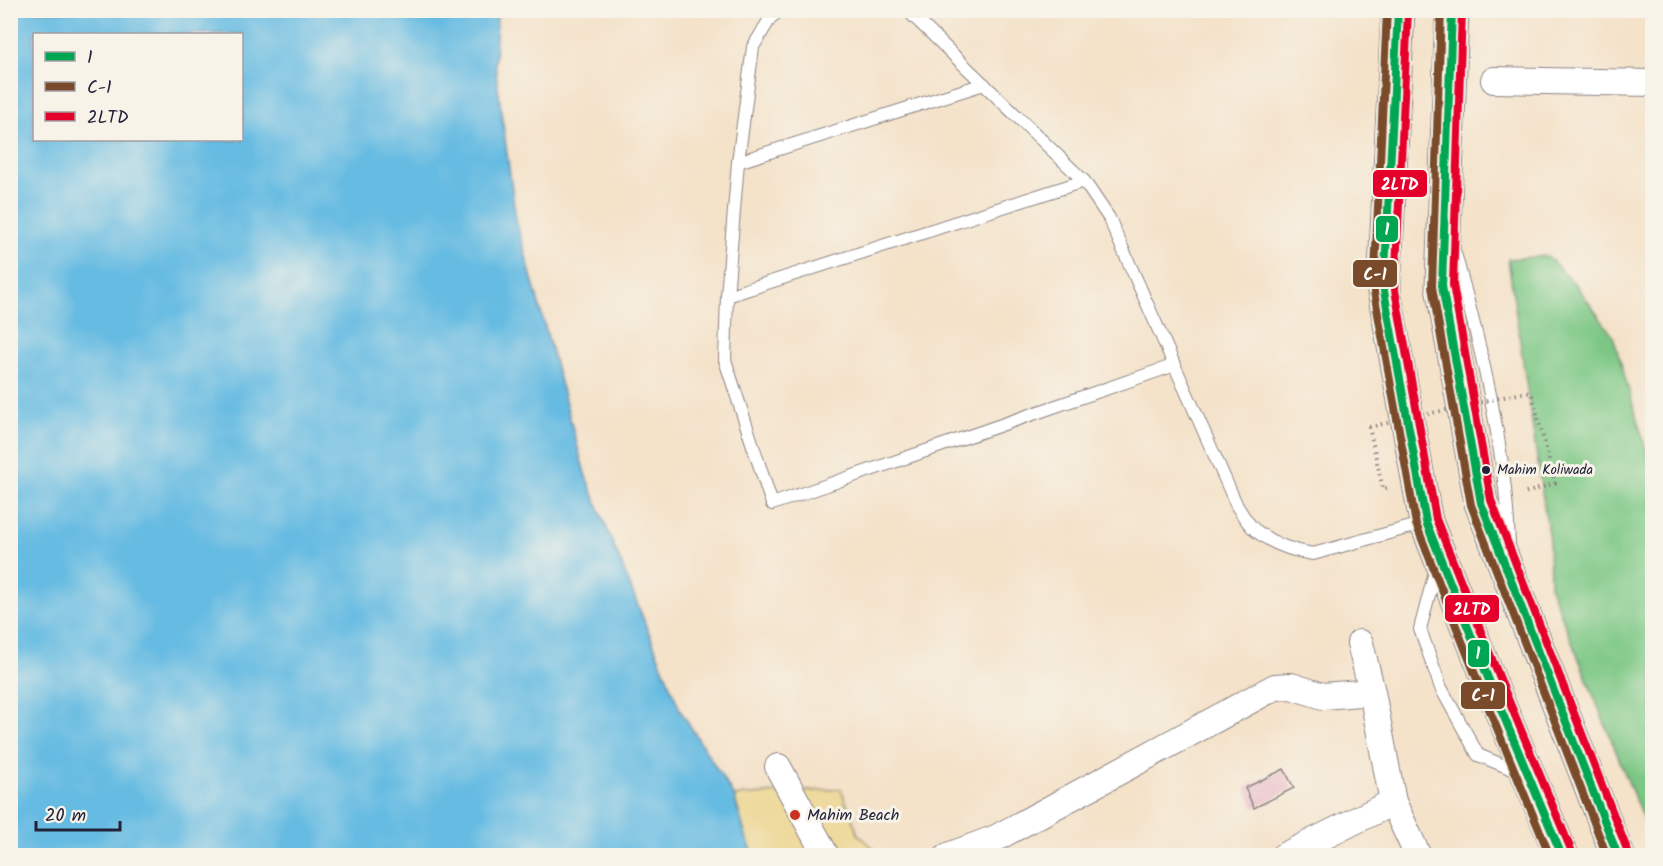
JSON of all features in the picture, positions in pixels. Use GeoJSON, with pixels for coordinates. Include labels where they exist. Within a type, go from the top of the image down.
{"type":"FeatureCollection","features":[{"type":"Feature","properties":{"kind":"main road"},"geometry":{"type":"LineString","coordinates":[[1398,10],[1384,291],[1426,522],[1562,855]]}},
{"type":"Feature","properties":{"kind":"main road"},"geometry":{"type":"LineString","coordinates":[[1452,10],[1442,286],[1481,503],[1618,855]]}},
{"type":"Feature","properties":{"kind":"street"},"geometry":{"type":"LineString","coordinates":[[1494,80],[1653,82]]}},
{"type":"Feature","properties":{"kind":"street"},"geometry":{"type":"LineString","coordinates":[[1360,643],[1393,802],[1418,855]]}},
{"type":"Feature","properties":{"kind":"street"},"geometry":{"type":"LineString","coordinates":[[948,855],[996,838],[1275,687],[1291,686],[1323,696],[1372,692]]}},
{"type":"Feature","properties":{"kind":"street"},"geometry":{"type":"LineString","coordinates":[[778,767],[826,855]]}},
{"type":"Feature","properties":{"kind":"street"},"geometry":{"type":"LineString","coordinates":[[1284,855],[1393,802]]}},
{"type":"Feature","properties":{"kind":"lane"},"geometry":{"type":"LineString","coordinates":[[781,10],[771,17],[753,47],[738,162],[727,297],[725,360],[772,504],[1175,365]]}},
{"type":"Feature","properties":{"kind":"lane"},"geometry":{"type":"LineString","coordinates":[[907,10],[1084,181],[1109,218],[1237,506],[1254,530],[1296,552],[1313,554],[1426,522]]}},
{"type":"Feature","properties":{"kind":"lane"},"geometry":{"type":"LineString","coordinates":[[738,162],[984,84]]}},
{"type":"Feature","properties":{"kind":"lane"},"geometry":{"type":"LineString","coordinates":[[727,297],[1084,181]]}},
{"type":"Feature","properties":{"kind":"lane"},"geometry":{"type":"LineString","coordinates":[[1446,217],[1497,433],[1508,499],[1511,581]]}},
{"type":"Feature","properties":{"kind":"lane"},"geometry":{"type":"LineString","coordinates":[[1439,554],[1420,629],[1441,688],[1478,755],[1529,776]]}},
{"type":"Feature","properties":{"kind":"path"},"geometry":{"type":"LineString","coordinates":[[1383,489],[1369,427],[1531,391],[1555,483],[1508,499]]}},
{"type":"Feature","properties":{"kind":"green space"},"geometry":{"type":"Polygon","coordinates":[[[1547,256],[1576,285],[1613,336],[1652,470],[1652,841],[1550,587],[1549,540],[1508,259],[1547,256]]]}},
{"type":"Feature","properties":{"kind":"sand","name":"Mahim Beach"},"geometry":{"type":"Polygon","coordinates":[[[841,789],[858,834],[881,855],[754,855],[746,838],[734,796],[841,789]]]}},
{"type":"Feature","properties":{"kind":"water"},"geometry":{"type":"Polygon","coordinates":[[[10,11],[497,11],[495,65],[516,220],[585,474],[680,710],[734,796],[754,855],[11,855],[10,11]]]}},
{"type":"Feature","properties":{"kind":"building"},"geometry":{"type":"Polygon","coordinates":[[[1284,769],[1294,788],[1254,808],[1245,788],[1284,769]]]}},
{"type":"Feature","properties":{"kind":"transit line","name":"C-1"},"geometry":{"type":"LineString","coordinates":[[1387,10],[1374,292],[1416,524],[1550,856]]}},
{"type":"Feature","properties":{"kind":"transit line","name":"1"},"geometry":{"type":"LineString","coordinates":[[1398,10],[1384,291],[1426,522],[1562,856]]}},
{"type":"Feature","properties":{"kind":"transit line","name":"C-1"},"geometry":{"type":"LineString","coordinates":[[1441,10],[1432,287],[1471,505],[1607,856]]}},
{"type":"Feature","properties":{"kind":"transit line","name":"1"},"geometry":{"type":"LineString","coordinates":[[1452,10],[1442,286],[1481,503],[1618,856]]}},
{"type":"Feature","properties":{"kind":"transit line","name":"2LTD"},"geometry":{"type":"LineString","coordinates":[[1462,10],[1453,285],[1491,500],[1628,852]]}},
{"type":"Feature","properties":{"kind":"transit line","name":"2LTD"},"geometry":{"type":"LineString","coordinates":[[1408,11],[1395,290],[1436,519],[1572,852]]}},
{"type":"Feature","properties":{"kind":"place","name":"Mahim Koliwada"},"geometry":{"type":"Point","coordinates":[1486,470]}},
{"type":"Feature","properties":{"kind":"place","name":"Mahim Beach"},"geometry":{"type":"Point","coordinates":[795,815]}}]}
